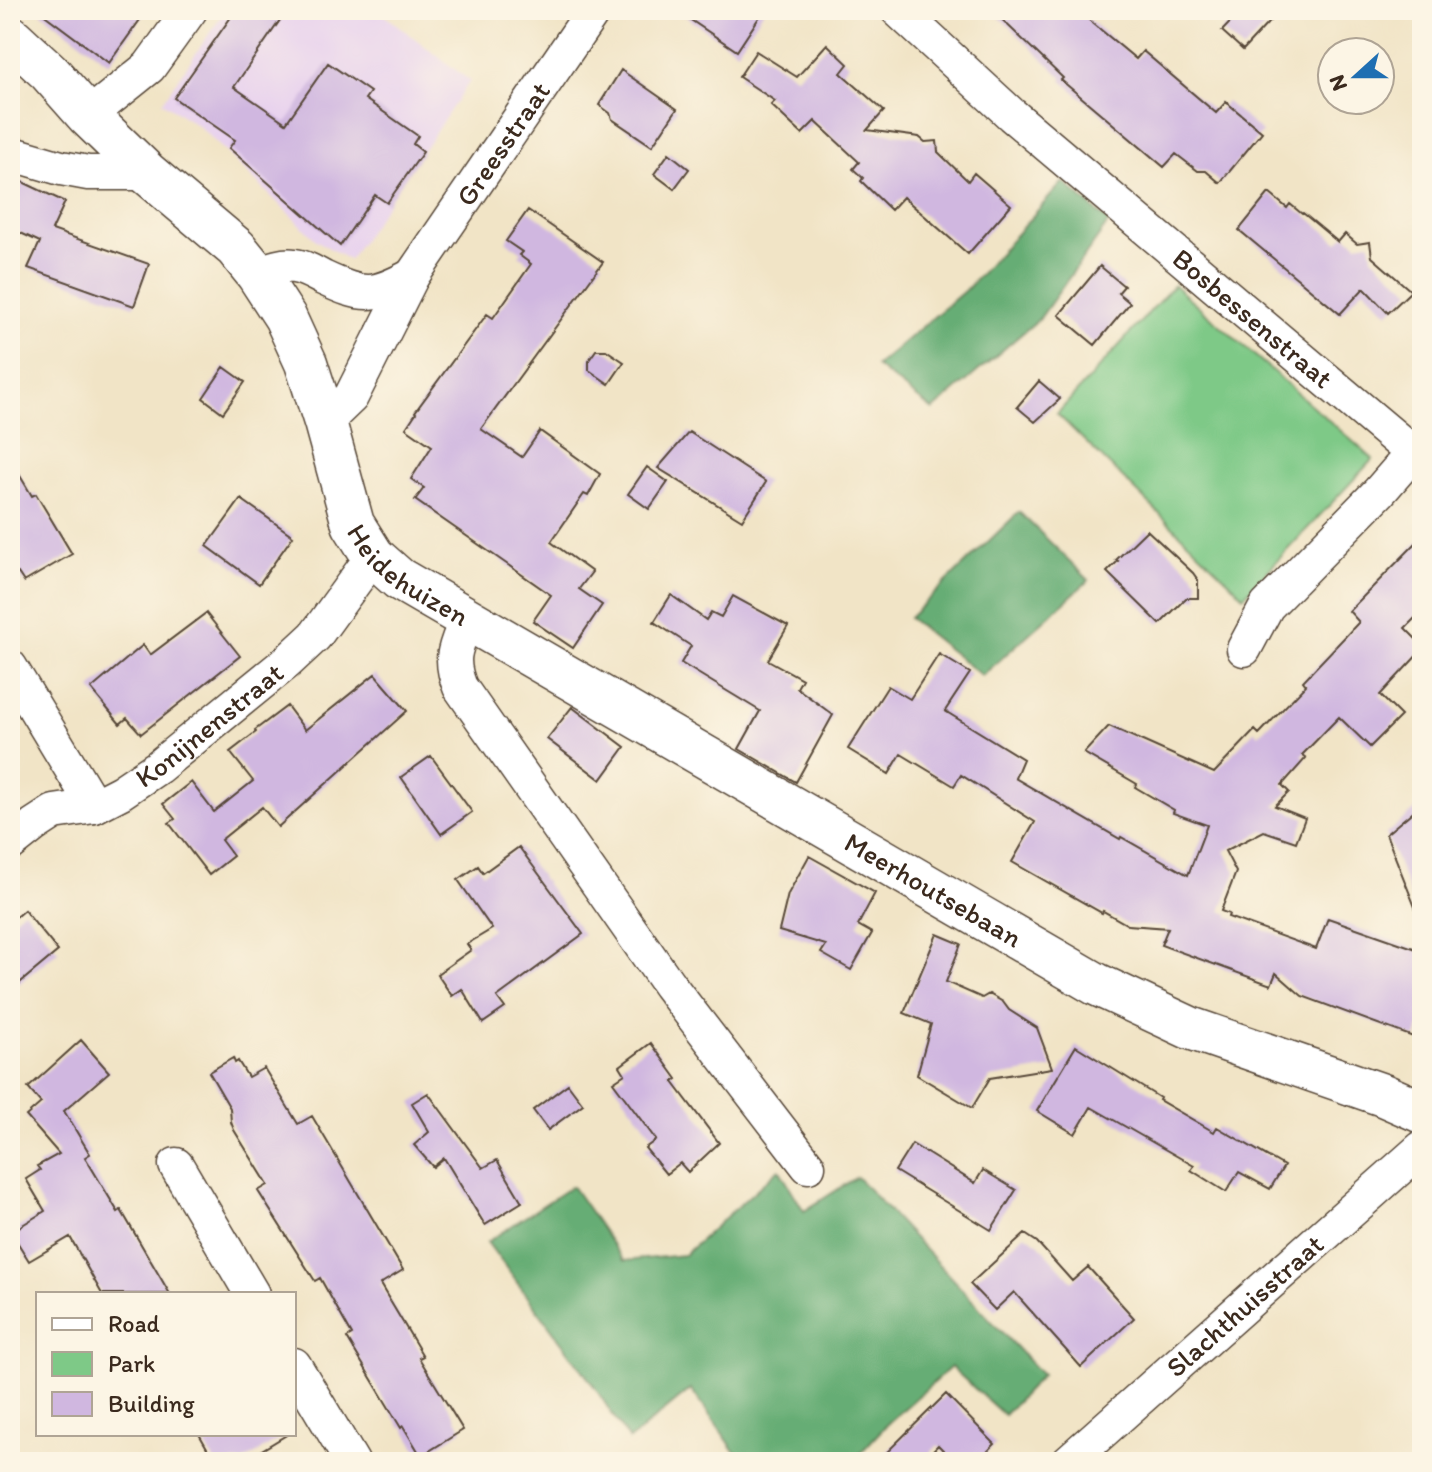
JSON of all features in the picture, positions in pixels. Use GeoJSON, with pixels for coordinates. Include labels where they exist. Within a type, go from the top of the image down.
{"type":"FeatureCollection","features":[{"type":"Feature","properties":{"kind":"street"},"geometry":{"type":"LineString","coordinates":[[88,116],[149,67],[190,10]]}},
{"type":"Feature","properties":{"kind":"street","name":"Greesstraat"},"geometry":{"type":"LineString","coordinates":[[325,422],[351,397],[412,276],[594,10]]}},
{"type":"Feature","properties":{"kind":"street","name":"Bosbessenstraat"},"geometry":{"type":"LineString","coordinates":[[898,10],[1012,115],[1413,453],[1267,606],[1244,649]]}},
{"type":"Feature","properties":{"kind":"street","name":"Heidehuizen"},"geometry":{"type":"LineString","coordinates":[[10,36],[147,173],[236,248],[257,274],[285,317],[306,363],[353,524],[373,556],[399,579],[467,619],[454,653],[454,672],[460,687],[669,985],[808,1166]]}},
{"type":"Feature","properties":{"kind":"street"},"geometry":{"type":"LineString","coordinates":[[10,153],[88,173],[147,173]]}},
{"type":"Feature","properties":{"kind":"street"},"geometry":{"type":"LineString","coordinates":[[257,274],[280,266],[294,266],[357,292],[373,293],[412,276]]}},
{"type":"Feature","properties":{"kind":"street","name":"Konijnenstraat"},"geometry":{"type":"LineString","coordinates":[[10,844],[54,812],[94,806],[158,767],[315,636],[373,556]]}},
{"type":"Feature","properties":{"kind":"street","name":"Meerhoutsebaan"},"geometry":{"type":"LineString","coordinates":[[467,619],[1096,984],[1190,1028],[1383,1095],[1422,1112]]}},
{"type":"Feature","properties":{"kind":"street"},"geometry":{"type":"LineString","coordinates":[[10,667],[94,806]]}},
{"type":"Feature","properties":{"kind":"street","name":"Slachthuisstraat"},"geometry":{"type":"LineString","coordinates":[[1068,1462],[1422,1148]]}},
{"type":"Feature","properties":{"kind":"street"},"geometry":{"type":"LineString","coordinates":[[176,1165],[251,1292]]}},
{"type":"Feature","properties":{"kind":"street"},"geometry":{"type":"LineString","coordinates":[[296,1368],[352,1462]]}},
{"type":"Feature","properties":{"kind":"shaded area"},"geometry":{"type":"Polygon","coordinates":[[[226,10],[378,10],[470,81],[349,260],[316,240],[201,128],[162,102],[226,10]]]}},
{"type":"Feature","properties":{"kind":"green space"},"geometry":{"type":"Polygon","coordinates":[[[1063,182],[1109,222],[1040,318],[933,410],[876,366],[970,286],[1063,182]]]}},
{"type":"Feature","properties":{"kind":"green space"},"geometry":{"type":"Polygon","coordinates":[[[1174,285],[1373,459],[1244,596],[1057,414],[1174,285]]]}},
{"type":"Feature","properties":{"kind":"green space"},"geometry":{"type":"Polygon","coordinates":[[[1019,512],[1089,580],[982,676],[909,618],[1019,512]]]}},
{"type":"Feature","properties":{"kind":"green space"},"geometry":{"type":"Polygon","coordinates":[[[779,1169],[804,1211],[857,1177],[1042,1375],[1004,1415],[951,1367],[889,1422],[852,1462],[746,1462],[691,1389],[629,1440],[592,1383],[487,1242],[572,1186],[624,1261],[684,1255],[779,1169]]]}},
{"type":"Feature","properties":{"kind":"building"},"geometry":{"type":"Polygon","coordinates":[[[38,10],[147,10],[109,63],[38,10]]]}},
{"type":"Feature","properties":{"kind":"building"},"geometry":{"type":"Polygon","coordinates":[[[236,10],[287,10],[234,87],[286,123],[328,63],[370,92],[365,99],[418,136],[413,144],[423,152],[387,203],[375,195],[340,246],[229,148],[235,140],[174,98],[236,10]]]}},
{"type":"Feature","properties":{"kind":"building"},"geometry":{"type":"Polygon","coordinates":[[[676,10],[764,10],[737,51],[676,10]]]}},
{"type":"Feature","properties":{"kind":"building"},"geometry":{"type":"Polygon","coordinates":[[[992,10],[1077,10],[1136,59],[1143,51],[1216,113],[1226,102],[1262,132],[1220,183],[1176,154],[1164,167],[1061,80],[1063,78],[992,10]]]}},
{"type":"Feature","properties":{"kind":"building"},"geometry":{"type":"Polygon","coordinates":[[[1242,10],[1280,10],[1243,50],[1222,31],[1242,10]]]}},
{"type":"Feature","properties":{"kind":"building"},"geometry":{"type":"Polygon","coordinates":[[[827,44],[848,64],[841,73],[884,111],[867,130],[919,137],[925,142],[937,141],[938,152],[968,181],[974,173],[1011,205],[968,254],[903,197],[891,210],[853,169],[859,162],[815,121],[802,134],[771,105],[775,101],[739,77],[756,51],[797,77],[827,44]]]}},
{"type":"Feature","properties":{"kind":"building"},"geometry":{"type":"Polygon","coordinates":[[[621,70],[677,109],[652,146],[612,119],[610,113],[599,105],[621,70]]]}},
{"type":"Feature","properties":{"kind":"building"},"geometry":{"type":"Polygon","coordinates":[[[669,153],[689,169],[674,189],[654,174],[669,153]]]}},
{"type":"Feature","properties":{"kind":"building"},"geometry":{"type":"Polygon","coordinates":[[[10,176],[65,202],[52,230],[149,264],[134,306],[28,268],[40,242],[10,228],[10,176]]]}},
{"type":"Feature","properties":{"kind":"building"},"geometry":{"type":"Polygon","coordinates":[[[1269,193],[1287,208],[1290,204],[1303,213],[1338,242],[1345,234],[1357,244],[1370,242],[1372,257],[1411,291],[1388,313],[1364,288],[1340,314],[1239,230],[1269,193]]]}},
{"type":"Feature","properties":{"kind":"building"},"geometry":{"type":"Polygon","coordinates":[[[528,210],[603,262],[481,429],[522,457],[540,431],[600,474],[588,496],[584,494],[551,542],[592,572],[579,589],[602,605],[573,648],[533,621],[551,595],[415,500],[424,488],[411,479],[432,446],[406,428],[487,314],[493,318],[531,264],[519,255],[522,252],[506,241],[528,210]]]}},
{"type":"Feature","properties":{"kind":"building"},"geometry":{"type":"Polygon","coordinates":[[[1100,266],[1124,286],[1118,293],[1130,303],[1095,345],[1059,315],[1100,266]]]}},
{"type":"Feature","properties":{"kind":"building"},"geometry":{"type":"Polygon","coordinates":[[[596,350],[606,350],[624,362],[609,384],[589,370],[589,360],[596,350]]]}},
{"type":"Feature","properties":{"kind":"building"},"geometry":{"type":"Polygon","coordinates":[[[224,367],[245,382],[223,413],[203,398],[224,367]]]}},
{"type":"Feature","properties":{"kind":"building"},"geometry":{"type":"Polygon","coordinates":[[[1039,381],[1060,399],[1035,422],[1017,407],[1039,381]]]}},
{"type":"Feature","properties":{"kind":"building"},"geometry":{"type":"Polygon","coordinates":[[[689,432],[766,482],[742,520],[658,468],[689,432]]]}},
{"type":"Feature","properties":{"kind":"building"},"geometry":{"type":"Polygon","coordinates":[[[10,459],[32,496],[36,494],[72,554],[24,582],[18,573],[10,577],[10,459]]]}},
{"type":"Feature","properties":{"kind":"building"},"geometry":{"type":"Polygon","coordinates":[[[647,467],[668,482],[649,509],[628,494],[647,467]]]}},
{"type":"Feature","properties":{"kind":"building"},"geometry":{"type":"Polygon","coordinates":[[[241,499],[293,536],[259,584],[207,546],[241,499]]]}},
{"type":"Feature","properties":{"kind":"building"},"geometry":{"type":"Polygon","coordinates":[[[1147,530],[1198,580],[1198,598],[1186,598],[1160,624],[1107,572],[1147,530]]]}},
{"type":"Feature","properties":{"kind":"building"},"geometry":{"type":"Polygon","coordinates":[[[1422,537],[1422,611],[1405,628],[1422,645],[1422,650],[1380,695],[1401,716],[1370,747],[1339,717],[1302,755],[1306,758],[1282,785],[1289,792],[1275,806],[1305,818],[1296,842],[1264,831],[1225,851],[1236,872],[1221,911],[1229,914],[1228,917],[1316,949],[1328,918],[1422,951],[1422,1022],[1416,1038],[1302,996],[1276,973],[1271,985],[1161,945],[1168,928],[1128,925],[1012,862],[1035,822],[961,775],[954,786],[901,754],[889,774],[848,749],[888,686],[910,699],[939,654],[970,673],[945,711],[1023,759],[1015,778],[1188,875],[1207,825],[1173,813],[1174,810],[1135,787],[1137,784],[1084,753],[1109,726],[1214,773],[1255,730],[1259,734],[1306,685],[1303,681],[1359,622],[1349,611],[1422,537]]]}},
{"type":"Feature","properties":{"kind":"building"},"geometry":{"type":"Polygon","coordinates":[[[671,595],[706,620],[711,612],[721,617],[733,596],[788,626],[768,660],[802,679],[797,688],[833,715],[796,782],[739,749],[760,711],[681,663],[691,646],[654,622],[671,595]]]}},
{"type":"Feature","properties":{"kind":"building"},"geometry":{"type":"Polygon","coordinates":[[[206,613],[240,656],[141,734],[127,718],[120,724],[91,689],[143,645],[150,655],[206,613]]]}},
{"type":"Feature","properties":{"kind":"building"},"geometry":{"type":"Polygon","coordinates":[[[375,674],[407,711],[278,827],[262,807],[221,840],[233,856],[209,875],[169,823],[175,819],[163,804],[191,782],[214,812],[253,781],[230,752],[255,730],[287,706],[305,730],[375,674]]]}},
{"type":"Feature","properties":{"kind":"building"},"geometry":{"type":"Polygon","coordinates":[[[572,707],[625,747],[601,780],[547,739],[572,707]]]}},
{"type":"Feature","properties":{"kind":"building"},"geometry":{"type":"Polygon","coordinates":[[[431,756],[472,812],[441,834],[401,777],[431,756]]]}},
{"type":"Feature","properties":{"kind":"building"},"geometry":{"type":"Polygon","coordinates":[[[1422,804],[1422,921],[1421,922],[1386,834],[1422,804]]]}},
{"type":"Feature","properties":{"kind":"building"},"geometry":{"type":"Polygon","coordinates":[[[519,847],[583,934],[497,997],[505,1008],[483,1023],[462,989],[452,996],[437,974],[471,950],[467,944],[492,929],[458,880],[478,866],[483,873],[519,847]]]}},
{"type":"Feature","properties":{"kind":"building"},"geometry":{"type":"Polygon","coordinates":[[[809,856],[875,893],[858,925],[872,933],[851,970],[821,953],[826,945],[779,931],[788,894],[809,856]]]}},
{"type":"Feature","properties":{"kind":"building"},"geometry":{"type":"Polygon","coordinates":[[[24,910],[58,951],[10,991],[10,922],[24,910]]]}},
{"type":"Feature","properties":{"kind":"building"},"geometry":{"type":"Polygon","coordinates":[[[937,934],[961,944],[946,982],[982,998],[989,994],[1037,1028],[1052,1068],[990,1078],[972,1108],[917,1075],[931,1024],[904,1013],[937,934]]]}},
{"type":"Feature","properties":{"kind":"building"},"geometry":{"type":"Polygon","coordinates":[[[81,1040],[109,1072],[64,1111],[90,1154],[85,1157],[118,1212],[121,1210],[169,1292],[101,1292],[70,1237],[29,1261],[11,1232],[45,1211],[26,1179],[40,1170],[37,1166],[59,1154],[26,1116],[41,1103],[28,1088],[81,1040]]]}},
{"type":"Feature","properties":{"kind":"building"},"geometry":{"type":"Polygon","coordinates":[[[651,1043],[677,1079],[673,1082],[719,1143],[688,1172],[680,1163],[666,1174],[645,1148],[656,1140],[613,1082],[625,1074],[620,1066],[651,1043]]]}},
{"type":"Feature","properties":{"kind":"building"},"geometry":{"type":"Polygon","coordinates":[[[1076,1046],[1214,1132],[1217,1127],[1284,1166],[1270,1189],[1239,1172],[1226,1192],[1191,1170],[1194,1166],[1091,1107],[1075,1134],[1037,1111],[1076,1046]]]}},
{"type":"Feature","properties":{"kind":"building"},"geometry":{"type":"Polygon","coordinates":[[[233,1058],[248,1077],[264,1068],[298,1124],[312,1116],[403,1270],[380,1284],[423,1356],[419,1358],[463,1430],[421,1456],[347,1338],[352,1335],[320,1278],[315,1281],[258,1191],[268,1185],[234,1130],[230,1108],[209,1072],[233,1058]]]}},
{"type":"Feature","properties":{"kind":"building"},"geometry":{"type":"Polygon","coordinates":[[[568,1084],[583,1104],[548,1130],[533,1110],[568,1084]]]}},
{"type":"Feature","properties":{"kind":"building"},"geometry":{"type":"Polygon","coordinates":[[[428,1093],[483,1168],[497,1160],[522,1202],[485,1225],[444,1158],[433,1167],[414,1145],[429,1132],[412,1103],[428,1093]]]}},
{"type":"Feature","properties":{"kind":"building"},"geometry":{"type":"Polygon","coordinates":[[[912,1144],[975,1183],[983,1170],[1016,1190],[991,1230],[895,1171],[912,1144]]]}},
{"type":"Feature","properties":{"kind":"building"},"geometry":{"type":"Polygon","coordinates":[[[1025,1234],[1037,1242],[1072,1281],[1088,1267],[1134,1318],[1081,1367],[1014,1292],[995,1310],[970,1284],[1025,1234]]]}},
{"type":"Feature","properties":{"kind":"building"},"geometry":{"type":"Polygon","coordinates":[[[946,1394],[995,1444],[977,1462],[955,1462],[938,1445],[922,1462],[877,1462],[946,1394]]]}},
{"type":"Feature","properties":{"kind":"building"},"geometry":{"type":"Polygon","coordinates":[[[200,1436],[285,1436],[242,1462],[215,1462],[200,1436]]]}}]}
